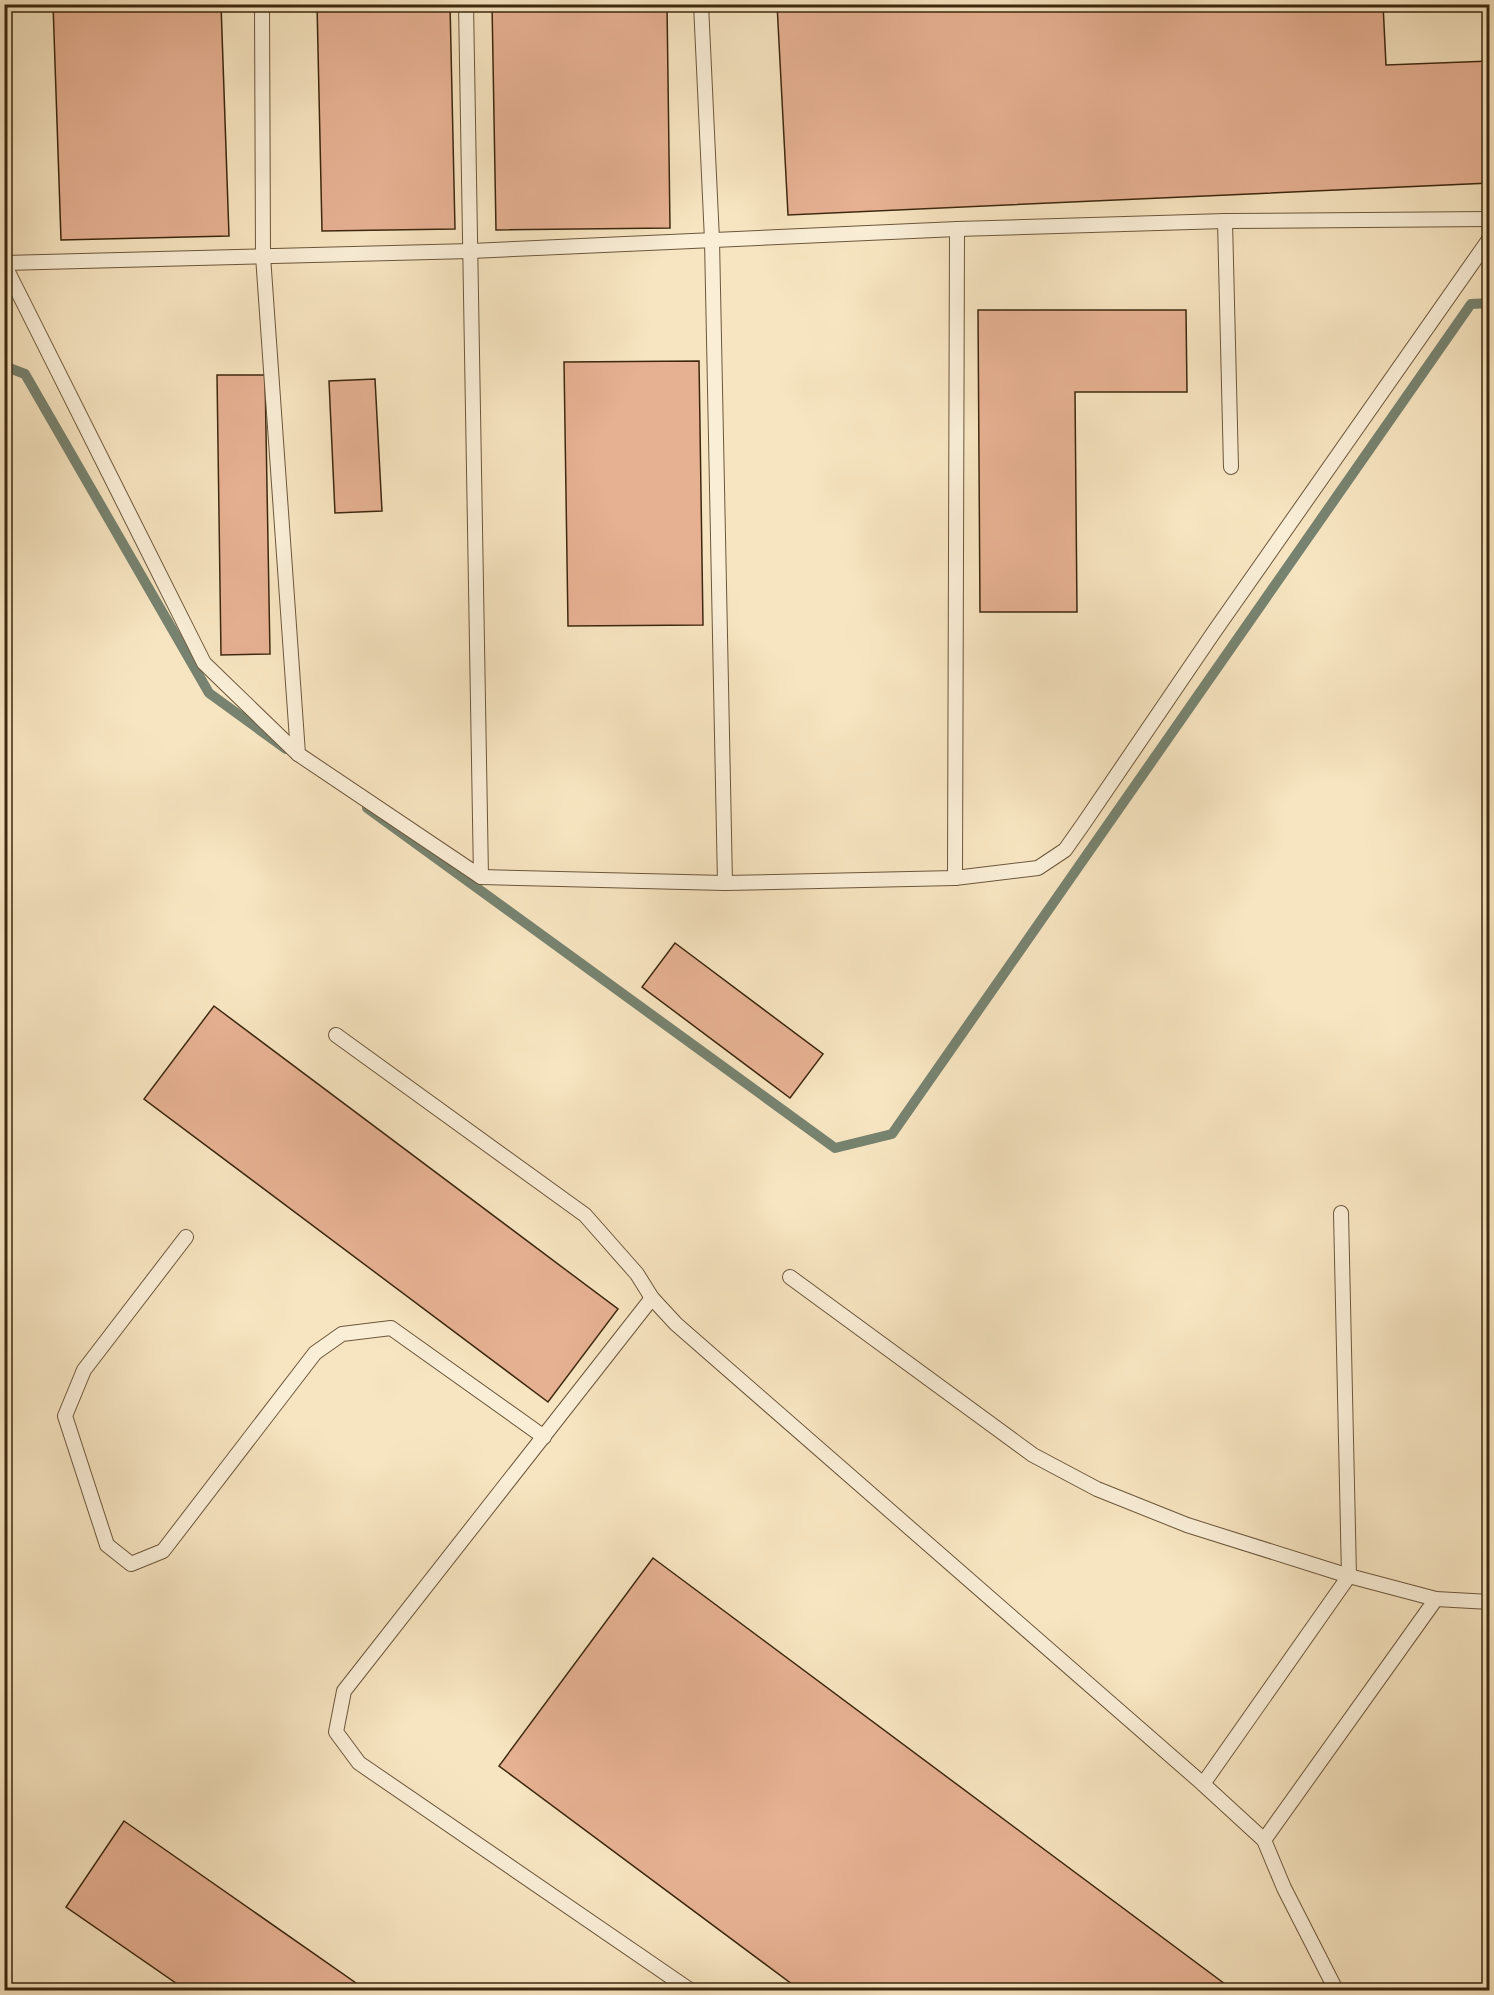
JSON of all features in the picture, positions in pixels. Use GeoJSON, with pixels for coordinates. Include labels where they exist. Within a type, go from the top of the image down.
{"type":"FeatureCollection","features":[{"type":"Feature","properties":{"kind":"lane"},"geometry":{"type":"LineString","coordinates":[[262,4],[263,256],[298,754]]}},
{"type":"Feature","properties":{"kind":"lane"},"geometry":{"type":"LineString","coordinates":[[466,4],[481,877]]}},
{"type":"Feature","properties":{"kind":"lane"},"geometry":{"type":"LineString","coordinates":[[701,4],[712,240],[725,884]]}},
{"type":"Feature","properties":{"kind":"lane"},"geometry":{"type":"LineString","coordinates":[[1490,219],[1225,221],[957,228],[471,251],[4,264],[204,663],[298,754],[481,877],[725,884],[955,878],[1038,868],[1065,849],[1490,238]]}},
{"type":"Feature","properties":{"kind":"lane"},"geometry":{"type":"LineString","coordinates":[[1225,221],[1231,467]]}},
{"type":"Feature","properties":{"kind":"lane"},"geometry":{"type":"LineString","coordinates":[[955,878],[957,228]]}},
{"type":"Feature","properties":{"kind":"lane"},"geometry":{"type":"LineString","coordinates":[[336,1035],[585,1215],[637,1274],[652,1298],[676,1324],[1203,1784],[1264,1840],[1284,1888],[1336,1990]]}},
{"type":"Feature","properties":{"kind":"lane"},"geometry":{"type":"LineString","coordinates":[[1203,1784],[1349,1576],[1341,1213]]}},
{"type":"Feature","properties":{"kind":"lane"},"geometry":{"type":"LineString","coordinates":[[186,1237],[84,1370],[65,1416],[107,1545],[131,1564],[163,1551],[315,1353],[342,1334],[391,1328],[544,1437]]}},
{"type":"Feature","properties":{"kind":"lane"},"geometry":{"type":"LineString","coordinates":[[790,1277],[1034,1455],[1096,1489],[1187,1525],[1349,1576],[1436,1599],[1490,1602]]}},
{"type":"Feature","properties":{"kind":"lane"},"geometry":{"type":"LineString","coordinates":[[652,1298],[344,1691],[336,1732],[359,1763],[690,1990]]}},
{"type":"Feature","properties":{"kind":"lane"},"geometry":{"type":"LineString","coordinates":[[1264,1840],[1436,1599]]}},
{"type":"Feature","properties":{"kind":"building"},"geometry":{"type":"Polygon","coordinates":[[[53,4],[221,4],[229,236],[61,240],[53,4]]]}},
{"type":"Feature","properties":{"kind":"building"},"geometry":{"type":"Polygon","coordinates":[[[317,4],[450,4],[455,229],[322,231],[317,4]]]}},
{"type":"Feature","properties":{"kind":"building"},"geometry":{"type":"Polygon","coordinates":[[[492,4],[667,4],[670,228],[496,230],[492,4]]]}},
{"type":"Feature","properties":{"kind":"building"},"geometry":{"type":"Polygon","coordinates":[[[777,4],[1383,4],[1386,65],[1490,61],[1490,183],[788,215],[777,4]]]}},
{"type":"Feature","properties":{"kind":"building"},"geometry":{"type":"Polygon","coordinates":[[[978,310],[1186,310],[1187,392],[1075,392],[1077,612],[980,612],[978,310]]]}},
{"type":"Feature","properties":{"kind":"building"},"geometry":{"type":"Polygon","coordinates":[[[699,361],[703,625],[568,626],[564,362],[699,361]]]}},
{"type":"Feature","properties":{"kind":"building"},"geometry":{"type":"Polygon","coordinates":[[[217,375],[265,375],[270,654],[221,655],[217,375]]]}},
{"type":"Feature","properties":{"kind":"building"},"geometry":{"type":"Polygon","coordinates":[[[375,379],[382,511],[335,513],[329,381],[375,379]]]}},
{"type":"Feature","properties":{"kind":"building"},"geometry":{"type":"Polygon","coordinates":[[[675,943],[823,1054],[790,1098],[642,987],[675,943]]]}},
{"type":"Feature","properties":{"kind":"building"},"geometry":{"type":"Polygon","coordinates":[[[214,1006],[618,1309],[548,1402],[144,1099],[214,1006]]]}},
{"type":"Feature","properties":{"kind":"building"},"geometry":{"type":"Polygon","coordinates":[[[653,1558],[1233,1990],[800,1990],[499,1766],[653,1558]]]}},
{"type":"Feature","properties":{"kind":"building"},"geometry":{"type":"Polygon","coordinates":[[[124,1821],[366,1990],[186,1990],[66,1907],[124,1821]]]}},
{"type":"Feature","properties":{"kind":"waterway"},"geometry":{"type":"LineString","coordinates":[[367,808],[835,1148],[892,1134],[1471,304],[1490,303]]}},
{"type":"Feature","properties":{"kind":"waterway"},"geometry":{"type":"LineString","coordinates":[[4,366],[25,374],[209,693],[286,749]]}}]}
